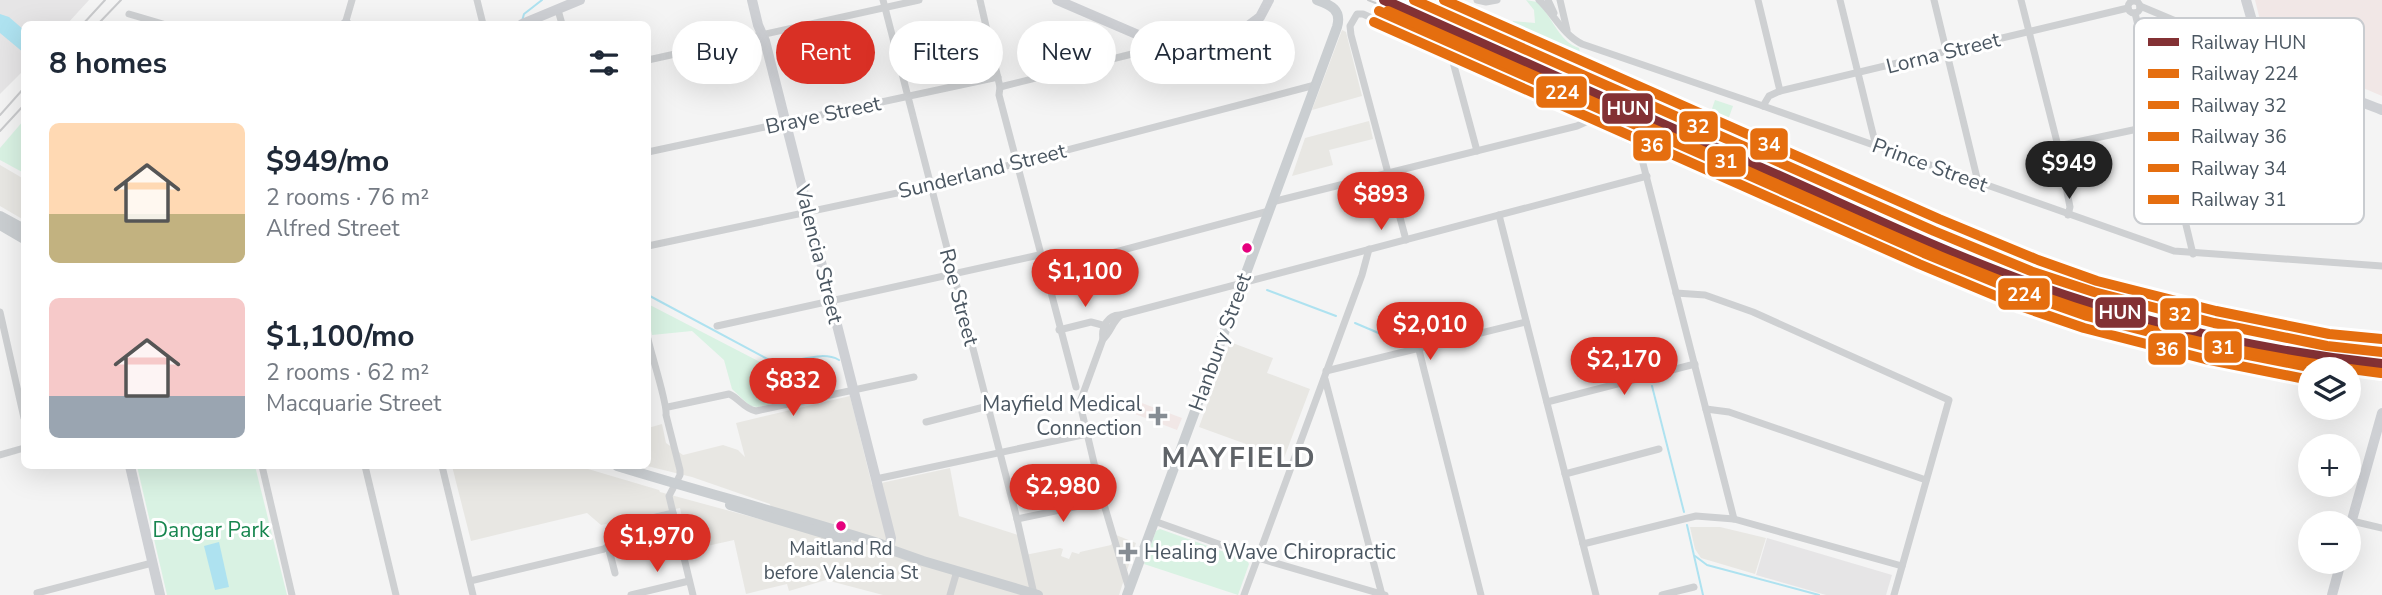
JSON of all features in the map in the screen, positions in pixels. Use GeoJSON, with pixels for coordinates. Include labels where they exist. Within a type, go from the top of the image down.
{"type":"FeatureCollection","features":[{"type":"Feature","properties":{"kind":"main road","name":"Hanbury Street"},"geometry":{"type":"LineString","coordinates":[[1128,592],[1338,24],[1336,11],[1330,5],[1317,0]]}},
{"type":"Feature","properties":{"kind":"main road"},"geometry":{"type":"LineString","coordinates":[[0,216],[21,227]]}},
{"type":"Feature","properties":{"kind":"main road"},"geometry":{"type":"LineString","coordinates":[[0,225],[21,237]]}},
{"type":"Feature","properties":{"kind":"main road"},"geometry":{"type":"LineString","coordinates":[[627,469],[718,497],[729,505],[791,525],[889,550],[1036,594]]}},
{"type":"Feature","properties":{"kind":"street"},"geometry":{"type":"LineString","coordinates":[[346,21],[352,0]]}},
{"type":"Feature","properties":{"kind":"street"},"geometry":{"type":"LineString","coordinates":[[477,0],[482,21]]}},
{"type":"Feature","properties":{"kind":"street"},"geometry":{"type":"LineString","coordinates":[[530,21],[580,0]]}},
{"type":"Feature","properties":{"kind":"street","name":"Valencia Street"},"geometry":{"type":"LineString","coordinates":[[752,0],[758,21]]}},
{"type":"Feature","properties":{"kind":"street"},"geometry":{"type":"LineString","coordinates":[[762,35],[883,4],[919,0]]}},
{"type":"Feature","properties":{"kind":"street"},"geometry":{"type":"LineString","coordinates":[[980,0],[985,21]]}},
{"type":"Feature","properties":{"kind":"street"},"geometry":{"type":"LineString","coordinates":[[1057,0],[1130,32]]}},
{"type":"Feature","properties":{"kind":"street"},"geometry":{"type":"LineString","coordinates":[[1255,21],[1269,0]]}},
{"type":"Feature","properties":{"kind":"street"},"geometry":{"type":"LineString","coordinates":[[1477,0],[1497,0]]}},
{"type":"Feature","properties":{"kind":"street","name":"Prince Street"},"geometry":{"type":"LineString","coordinates":[[1539,0],[1569,36],[1579,43],[2174,251],[2382,266]]}},
{"type":"Feature","properties":{"kind":"street","name":"Prince Street"},"geometry":{"type":"LineString","coordinates":[[1548,0],[1555,17]]}},
{"type":"Feature","properties":{"kind":"street"},"geometry":{"type":"LineString","coordinates":[[1560,0],[1569,36]]}},
{"type":"Feature","properties":{"kind":"street"},"geometry":{"type":"LineString","coordinates":[[1758,0],[1780,91]]}},
{"type":"Feature","properties":{"kind":"street"},"geometry":{"type":"LineString","coordinates":[[1840,0],[1876,146]]}},
{"type":"Feature","properties":{"kind":"street"},"geometry":{"type":"LineString","coordinates":[[1934,0],[1978,182]]}},
{"type":"Feature","properties":{"kind":"street"},"geometry":{"type":"LineString","coordinates":[[2021,0],[2058,146],[2070,207],[2068,215]]}},
{"type":"Feature","properties":{"kind":"street"},"geometry":{"type":"LineString","coordinates":[[2246,0],[2251,18]]}},
{"type":"Feature","properties":{"kind":"street","name":"Roe Street"},"geometry":{"type":"LineString","coordinates":[[883,4],[1036,594]]}},
{"type":"Feature","properties":{"kind":"street"},"geometry":{"type":"LineString","coordinates":[[2133,6],[2164,18]]}},
{"type":"Feature","properties":{"kind":"street","name":"Lorna Street"},"geometry":{"type":"LineString","coordinates":[[1763,106],[1769,96],[1780,91],[2133,6]]}},
{"type":"Feature","properties":{"kind":"street"},"geometry":{"type":"LineString","coordinates":[[558,10],[561,21]]}},
{"type":"Feature","properties":{"kind":"street"},"geometry":{"type":"LineString","coordinates":[[129,14],[153,21]]}},
{"type":"Feature","properties":{"kind":"street"},"geometry":{"type":"LineString","coordinates":[[1406,240],[1351,35],[1350,26],[1357,14],[1363,14],[1544,96],[1588,121],[1639,144],[1734,519]]}},
{"type":"Feature","properties":{"kind":"street","name":"Valencia Street"},"geometry":{"type":"LineString","coordinates":[[762,35],[891,538],[889,550]]}},
{"type":"Feature","properties":{"kind":"street"},"geometry":{"type":"LineString","coordinates":[[1000,87],[1130,54]]}},
{"type":"Feature","properties":{"kind":"street"},"geometry":{"type":"LineString","coordinates":[[651,59],[672,55]]}},
{"type":"Feature","properties":{"kind":"street"},"geometry":{"type":"LineString","coordinates":[[1453,55],[1477,151]]}},
{"type":"Feature","properties":{"kind":"street","name":"Braye Street"},"geometry":{"type":"LineString","coordinates":[[651,151],[966,84]]}},
{"type":"Feature","properties":{"kind":"street"},"geometry":{"type":"LineString","coordinates":[[999,84],[999,96],[1039,255],[1076,387]]}},
{"type":"Feature","properties":{"kind":"street","name":"Sunderland Street"},"geometry":{"type":"LineString","coordinates":[[651,246],[930,186],[1315,85]]}},
{"type":"Feature","properties":{"kind":"street"},"geometry":{"type":"LineString","coordinates":[[2364,96],[2382,104]]}},
{"type":"Feature","properties":{"kind":"street"},"geometry":{"type":"LineString","coordinates":[[2364,103],[2382,110]]}},
{"type":"Feature","properties":{"kind":"street"},"geometry":{"type":"LineString","coordinates":[[1044,271],[1270,206],[1588,121]]}},
{"type":"Feature","properties":{"kind":"street"},"geometry":{"type":"LineString","coordinates":[[2058,146],[2134,130]]}},
{"type":"Feature","properties":{"kind":"street"},"geometry":{"type":"LineString","coordinates":[[1128,592],[1080,408],[1103,339],[1108,335],[1110,317],[1647,176]]}},
{"type":"Feature","properties":{"kind":"street"},"geometry":{"type":"LineString","coordinates":[[1499,215],[1596,595]]}},
{"type":"Feature","properties":{"kind":"street"},"geometry":{"type":"LineString","coordinates":[[2186,224],[2193,254]]}},
{"type":"Feature","properties":{"kind":"street"},"geometry":{"type":"LineString","coordinates":[[1244,595],[1362,275],[1369,249]]}},
{"type":"Feature","properties":{"kind":"street"},"geometry":{"type":"LineString","coordinates":[[717,326],[1039,255]]}},
{"type":"Feature","properties":{"kind":"street"},"geometry":{"type":"LineString","coordinates":[[1676,293],[1704,295],[1753,312],[1949,400],[1894,595]]}},
{"type":"Feature","properties":{"kind":"street"},"geometry":{"type":"LineString","coordinates":[[0,312],[21,405]]}},
{"type":"Feature","properties":{"kind":"street"},"geometry":{"type":"LineString","coordinates":[[1059,330],[1091,322],[1108,327]]}},
{"type":"Feature","properties":{"kind":"street"},"geometry":{"type":"LineString","coordinates":[[1325,374],[1526,322]]}},
{"type":"Feature","properties":{"kind":"street"},"geometry":{"type":"LineString","coordinates":[[1419,350],[1481,595]]}},
{"type":"Feature","properties":{"kind":"street"},"geometry":{"type":"LineString","coordinates":[[651,351],[662,397],[668,407],[666,415],[680,472],[669,496],[693,595]]}},
{"type":"Feature","properties":{"kind":"street"},"geometry":{"type":"LineString","coordinates":[[1547,402],[1695,364]]}},
{"type":"Feature","properties":{"kind":"street"},"geometry":{"type":"LineString","coordinates":[[1325,374],[1383,595]]}},
{"type":"Feature","properties":{"kind":"street"},"geometry":{"type":"LineString","coordinates":[[668,407],[729,394],[747,409],[755,411],[914,377]]}},
{"type":"Feature","properties":{"kind":"street"},"geometry":{"type":"LineString","coordinates":[[926,422],[988,406]]}},
{"type":"Feature","properties":{"kind":"street"},"geometry":{"type":"LineString","coordinates":[[1706,409],[1729,412],[1926,480]]}},
{"type":"Feature","properties":{"kind":"street"},"geometry":{"type":"LineString","coordinates":[[2355,511],[2379,437],[2382,413]]}},
{"type":"Feature","properties":{"kind":"street"},"geometry":{"type":"LineString","coordinates":[[876,479],[1087,434]]}},
{"type":"Feature","properties":{"kind":"street"},"geometry":{"type":"LineString","coordinates":[[0,455],[21,449]]}},
{"type":"Feature","properties":{"kind":"street"},"geometry":{"type":"LineString","coordinates":[[1565,474],[1658,449]]}},
{"type":"Feature","properties":{"kind":"street"},"geometry":{"type":"LineString","coordinates":[[131,469],[160,595]]}},
{"type":"Feature","properties":{"kind":"street"},"geometry":{"type":"LineString","coordinates":[[263,469],[292,595]]}},
{"type":"Feature","properties":{"kind":"street"},"geometry":{"type":"LineString","coordinates":[[366,469],[396,595]]}},
{"type":"Feature","properties":{"kind":"street"},"geometry":{"type":"LineString","coordinates":[[443,469],[473,595]]}},
{"type":"Feature","properties":{"kind":"street"},"geometry":{"type":"LineString","coordinates":[[1017,519],[1103,501]]}},
{"type":"Feature","properties":{"kind":"street"},"geometry":{"type":"LineString","coordinates":[[615,573],[608,545],[612,527],[673,513]]}},
{"type":"Feature","properties":{"kind":"street"},"geometry":{"type":"LineString","coordinates":[[1583,544],[1696,516],[1734,519],[1902,566]]}},
{"type":"Feature","properties":{"kind":"street"},"geometry":{"type":"LineString","coordinates":[[1154,521],[1258,558],[1383,595]]}},
{"type":"Feature","properties":{"kind":"street"},"geometry":{"type":"LineString","coordinates":[[2361,522],[2382,528]]}},
{"type":"Feature","properties":{"kind":"street"},"geometry":{"type":"LineString","coordinates":[[470,581],[604,549],[608,545]]}},
{"type":"Feature","properties":{"kind":"street"},"geometry":{"type":"LineString","coordinates":[[37,593],[152,563]]}},
{"type":"Feature","properties":{"kind":"street"},"geometry":{"type":"LineString","coordinates":[[950,595],[957,571]]}},
{"type":"Feature","properties":{"kind":"street"},"geometry":{"type":"LineString","coordinates":[[2332,595],[2338,574]]}},
{"type":"Feature","properties":{"kind":"street"},"geometry":{"type":"LineString","coordinates":[[631,595],[689,580]]}},
{"type":"Feature","properties":{"kind":"street"},"geometry":{"type":"LineString","coordinates":[[1662,595],[1694,587]]}},
{"type":"Feature","properties":{"kind":"shaded area"},"geometry":{"type":"Polygon","coordinates":[[[0,0],[89,0],[70,21],[21,21],[21,73],[0,94],[0,0]]]}},
{"type":"Feature","properties":{"kind":"shaded area"},"geometry":{"type":"Polygon","coordinates":[[[2255,0],[2382,0],[2382,96],[2364,88],[2364,18],[2260,18],[2255,0]]]}},
{"type":"Feature","properties":{"kind":"shaded area"},"geometry":{"type":"Polygon","coordinates":[[[1342,30],[1346,32],[1362,96],[1312,110],[1342,30]]]}},
{"type":"Feature","properties":{"kind":"shaded area"},"geometry":{"type":"Polygon","coordinates":[[[1369,121],[1373,139],[1329,150],[1333,165],[1292,176],[1305,138],[1369,121]]]}},
{"type":"Feature","properties":{"kind":"shaded area"},"geometry":{"type":"Polygon","coordinates":[[[0,165],[21,177],[21,218],[0,206],[0,165]]]}},
{"type":"Feature","properties":{"kind":"shaded area"},"geometry":{"type":"Polygon","coordinates":[[[1230,342],[1273,358],[1267,373],[1310,389],[1284,458],[1199,427],[1230,342]]]}},
{"type":"Feature","properties":{"kind":"shaded area"},"geometry":{"type":"Polygon","coordinates":[[[850,396],[872,485],[950,468],[959,516],[1018,535],[1025,555],[1060,548],[1063,549],[1061,556],[1069,559],[1072,552],[1079,554],[1111,545],[1116,535],[1136,543],[1119,595],[883,595],[826,580],[789,591],[787,584],[746,594],[734,540],[689,550],[680,508],[601,525],[587,513],[471,541],[453,469],[588,469],[774,523],[770,504],[692,477],[651,467],[651,427],[662,424],[666,443],[683,455],[723,445],[738,450],[745,457],[736,423],[850,396]]]}},
{"type":"Feature","properties":{"kind":"shaded area","name":"Mayfield Medical Connection"},"geometry":{"type":"Polygon","coordinates":[[[1139,402],[1182,418],[1177,430],[1135,414],[1139,402]]]}},
{"type":"Feature","properties":{"kind":"shaded area"},"geometry":{"type":"Polygon","coordinates":[[[1690,527],[1720,527],[1766,538],[1755,574],[1701,558],[1695,549],[1690,527]]]}},
{"type":"Feature","properties":{"kind":"shaded area"},"geometry":{"type":"Polygon","coordinates":[[[1767,538],[1892,575],[1886,595],[1826,595],[1756,575],[1767,538]]]}},
{"type":"Feature","properties":{"kind":"green space"},"geometry":{"type":"Polygon","coordinates":[[[1526,0],[1537,2],[1566,40],[1579,48],[1586,73],[1565,63],[1559,45],[1511,26],[1513,21],[1535,23],[1534,10],[1526,0]]]}},
{"type":"Feature","properties":{"kind":"green space"},"geometry":{"type":"Polygon","coordinates":[[[1715,100],[1733,106],[1723,134],[1706,126],[1715,100]]]}},
{"type":"Feature","properties":{"kind":"green space"},"geometry":{"type":"Polygon","coordinates":[[[21,124],[21,171],[0,160],[0,148],[21,124]]]}},
{"type":"Feature","properties":{"kind":"green space"},"geometry":{"type":"Polygon","coordinates":[[[651,306],[762,363],[777,368],[817,361],[825,393],[758,407],[750,406],[732,389],[724,360],[692,331],[652,335],[651,306]]]}},
{"type":"Feature","properties":{"kind":"green space","name":"Dangar Park"},"geometry":{"type":"Polygon","coordinates":[[[138,469],[256,469],[287,595],[167,595],[138,469]]]}},
{"type":"Feature","properties":{"kind":"green space"},"geometry":{"type":"Polygon","coordinates":[[[1160,529],[1247,560],[1249,564],[1238,595],[1144,564],[1156,531],[1160,529]]]}},
{"type":"Feature","properties":{"kind":"water"},"geometry":{"type":"Polygon","coordinates":[[[0,14],[9,17],[21,27],[21,50],[0,33],[0,14]]]}},
{"type":"Feature","properties":{"kind":"water"},"geometry":{"type":"Polygon","coordinates":[[[219,542],[229,587],[215,590],[204,546],[219,542]]]}},
{"type":"Feature","properties":{"kind":"waterway"},"geometry":{"type":"LineString","coordinates":[[522,21],[524,14],[542,0]]}},
{"type":"Feature","properties":{"kind":"waterway"},"geometry":{"type":"LineString","coordinates":[[1267,290],[1336,316]]}},
{"type":"Feature","properties":{"kind":"waterway"},"geometry":{"type":"LineString","coordinates":[[651,297],[773,362],[824,356],[839,360]]}},
{"type":"Feature","properties":{"kind":"waterway"},"geometry":{"type":"LineString","coordinates":[[1355,323],[1402,343]]}},
{"type":"Feature","properties":{"kind":"waterway"},"geometry":{"type":"LineString","coordinates":[[1652,386],[1684,512]]}},
{"type":"Feature","properties":{"kind":"waterway"},"geometry":{"type":"LineString","coordinates":[[1687,525],[1703,595]]}},
{"type":"Feature","properties":{"kind":"waterway"},"geometry":{"type":"LineString","coordinates":[[1695,556],[1707,565],[1819,595]]}},
{"type":"Feature","properties":{"kind":"railway"},"geometry":{"type":"LineString","coordinates":[[86,21],[105,0]]}},
{"type":"Feature","properties":{"kind":"railway"},"geometry":{"type":"LineString","coordinates":[[101,21],[121,0]]}},
{"type":"Feature","properties":{"kind":"railway"},"geometry":{"type":"LineString","coordinates":[[1368,0],[1431,25],[1995,279],[2087,312],[2151,331],[2298,363]]}},
{"type":"Feature","properties":{"kind":"railway"},"geometry":{"type":"LineString","coordinates":[[0,115],[21,91]]}},
{"type":"Feature","properties":{"kind":"railway"},"geometry":{"type":"LineString","coordinates":[[0,131],[21,108]]}},
{"type":"Feature","properties":{"kind":"railway"},"geometry":{"type":"LineString","coordinates":[[2361,376],[2382,379]]}},
{"type":"Feature","properties":{"kind":"rail line","name":"HUN"},"geometry":{"type":"LineString","coordinates":[[1384,0],[1898,230],[2032,284],[2117,312],[2205,335],[2293,352],[2382,364]]}},
{"type":"Feature","properties":{"kind":"rail line","name":"32"},"geometry":{"type":"LineString","coordinates":[[1414,0],[1934,231],[2033,272],[2094,292],[2214,323],[2327,346],[2382,352]]}},
{"type":"Feature","properties":{"kind":"rail line","name":"34"},"geometry":{"type":"LineString","coordinates":[[1444,0],[1939,219],[2038,260],[2097,281],[2216,311],[2329,334],[2382,339]]}},
{"type":"Feature","properties":{"kind":"rail line","name":"224"},"geometry":{"type":"LineString","coordinates":[[1379,11],[1924,253],[2024,294],[2087,316],[2208,347],[2298,365]]}},
{"type":"Feature","properties":{"kind":"rail line","name":"31"},"geometry":{"type":"LineString","coordinates":[[1388,11],[1917,246],[2033,293],[2111,319],[2187,339],[2303,362],[2381,373]]}},
{"type":"Feature","properties":{"kind":"rail line","name":"36"},"geometry":{"type":"LineString","coordinates":[[1374,22],[1919,264],[2020,306],[2084,328],[2205,359],[2298,378]]}},
{"type":"Feature","properties":{"kind":"place","name":"Mayfield Medical Connection"},"geometry":{"type":"Point","coordinates":[1158,416]}},
{"type":"Feature","properties":{"kind":"place","name":"Maitland Rd before Valencia St"},"geometry":{"type":"Point","coordinates":[841,526]}},
{"type":"Feature","properties":{"kind":"place","name":"Healing Wave Chiropractic"},"geometry":{"type":"Point","coordinates":[1128,552]}},
{"type":"Feature","properties":{"kind":"district","name":"MAYFIELD"},"geometry":{"type":"Point","coordinates":[1239,457]}}]}
